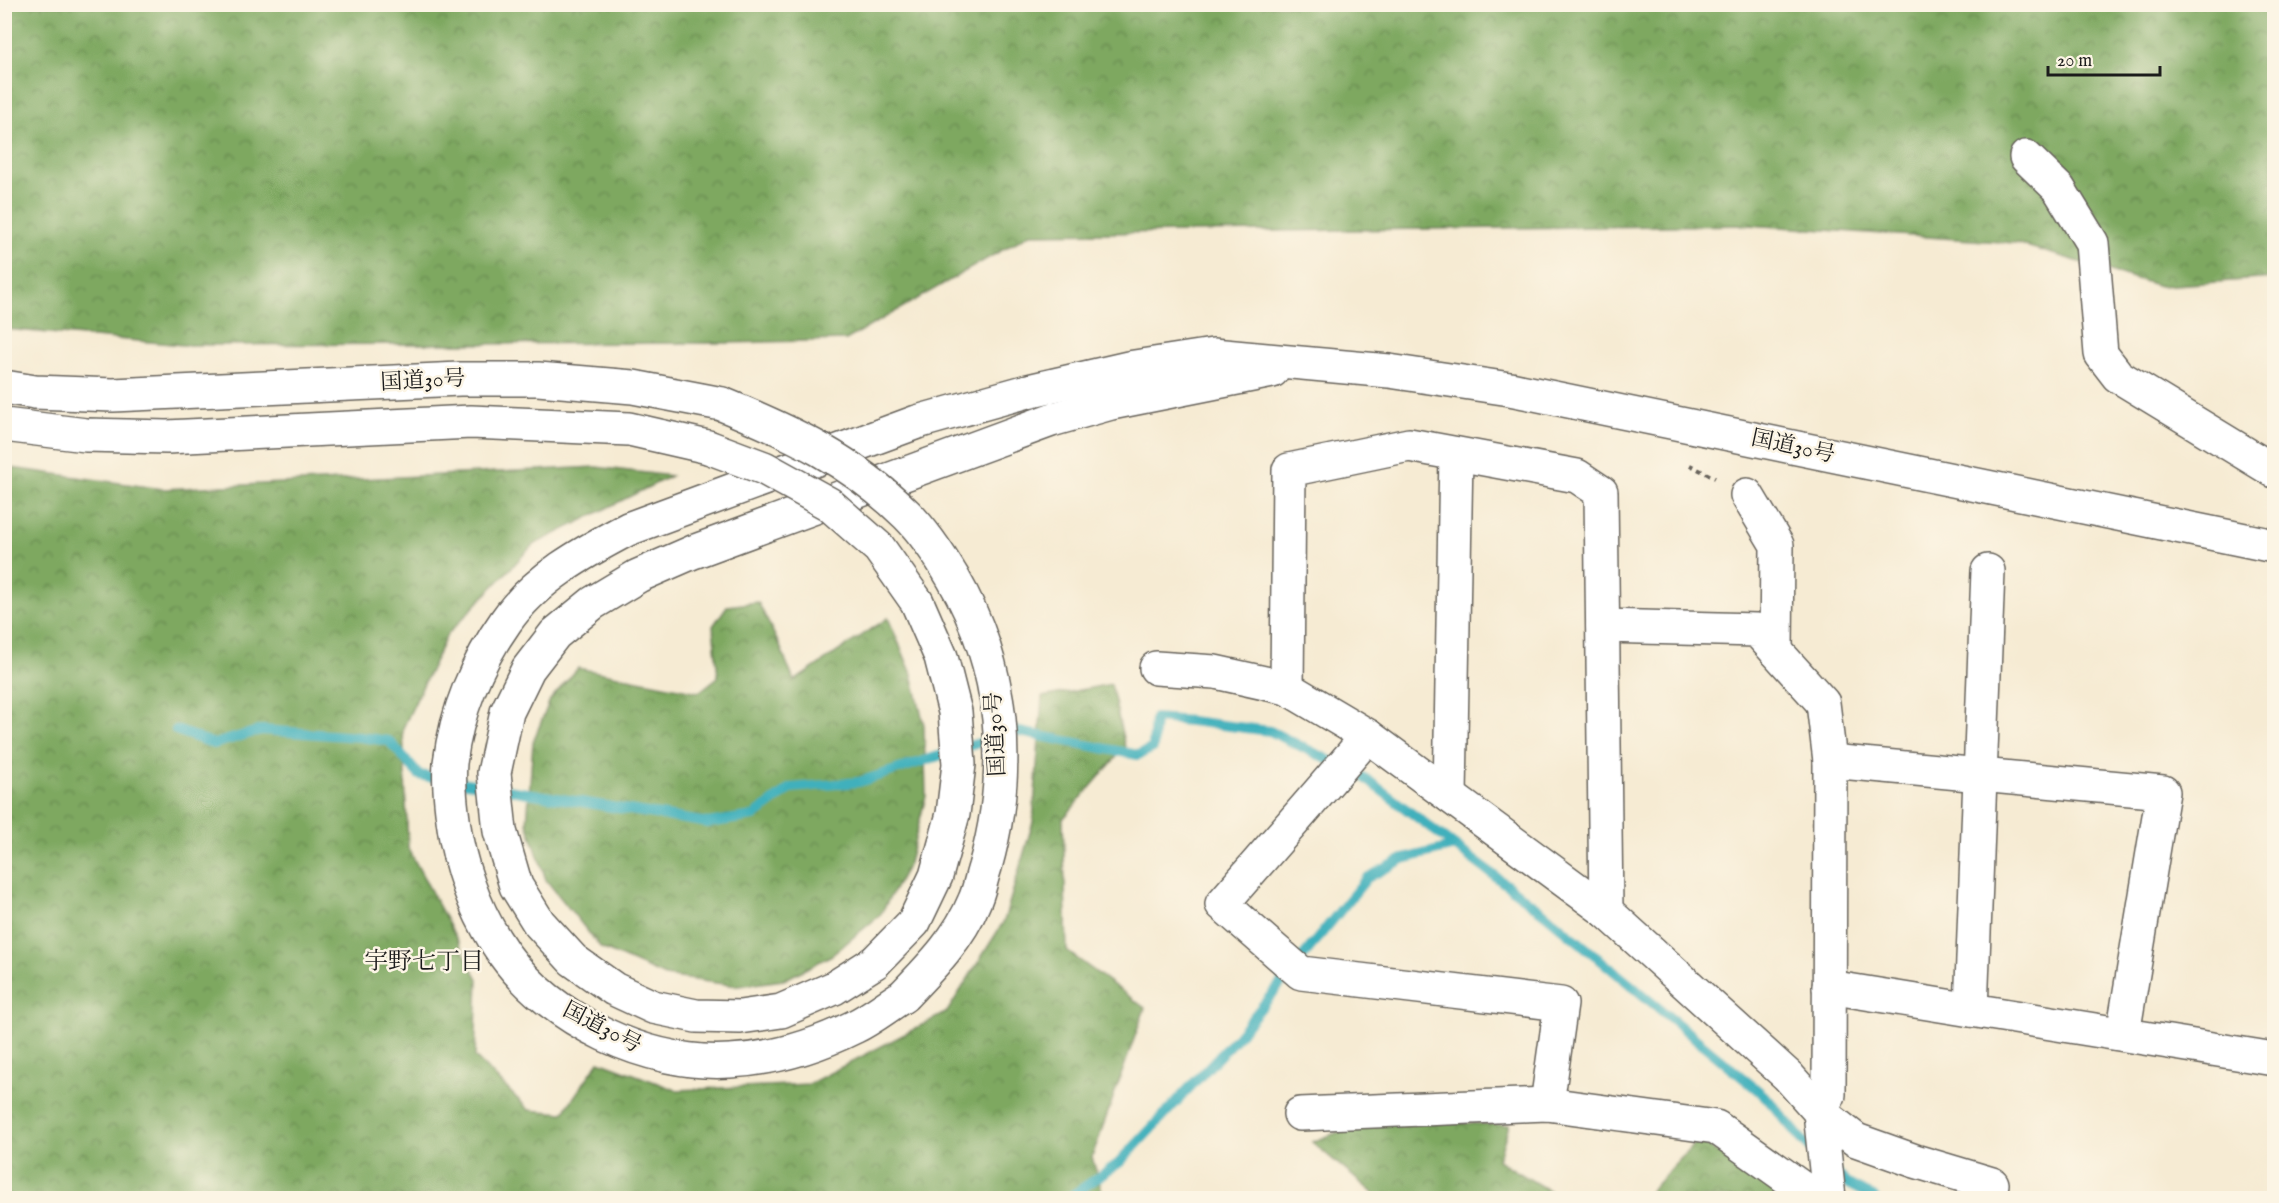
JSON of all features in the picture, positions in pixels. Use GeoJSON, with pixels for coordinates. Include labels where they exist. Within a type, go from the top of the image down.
{"type":"FeatureCollection","features":[{"type":"Feature","properties":{"kind":"main road"},"geometry":{"type":"LineString","coordinates":[[2026,156],[2060,189],[2092,243],[2100,354],[2118,376],[2274,471]]}},
{"type":"Feature","properties":{"kind":"main road","name":"国道30号"},"geometry":{"type":"LineString","coordinates":[[4,387],[35,392],[113,395],[460,379],[538,380],[633,387],[722,404],[781,428],[823,450],[866,478],[909,517],[943,560],[970,608],[989,660],[999,715],[1002,767],[993,837],[974,903],[944,954],[903,996],[856,1026],[812,1045],[772,1056],[729,1061],[695,1060],[637,1049],[590,1026],[543,995],[505,954],[482,915],[462,866],[451,813],[450,764],[461,711],[479,667],[507,620],[538,586],[587,551],[628,529],[917,422],[1028,391],[1128,368],[1213,355],[1389,371],[1510,389],[2274,546]]}},
{"type":"Feature","properties":{"kind":"main road","name":"国道30号"},"geometry":{"type":"LineString","coordinates":[[4,425],[86,435],[167,437],[471,422],[629,429],[708,447],[764,468],[829,504],[879,548],[917,602],[941,657],[955,712],[959,764],[953,814],[936,876],[914,922],[875,962],[834,988],[781,1011],[740,1017],[696,1016],[653,1007],[614,989],[573,960],[539,922],[516,886],[500,831],[494,773],[507,712],[528,669],[555,634],[593,603],[638,576],[693,552],[1051,420],[1169,390],[1309,364]]}},
{"type":"Feature","properties":{"kind":"main road"},"geometry":{"type":"LineString","coordinates":[[1287,688],[1289,470],[1409,445],[1577,477],[1601,492],[1606,911]]}},
{"type":"Feature","properties":{"kind":"main road"},"geometry":{"type":"LineString","coordinates":[[1450,796],[1456,454]]}},
{"type":"Feature","properties":{"kind":"main road"},"geometry":{"type":"LineString","coordinates":[[1747,495],[1777,544],[1776,651]]}},
{"type":"Feature","properties":{"kind":"main road"},"geometry":{"type":"LineString","coordinates":[[1971,1010],[1978,775],[1988,571]]}},
{"type":"Feature","properties":{"kind":"main road"},"geometry":{"type":"LineString","coordinates":[[1603,627],[1757,630],[1823,703],[1830,761],[1829,1095],[1820,1112],[1824,1192]]}},
{"type":"Feature","properties":{"kind":"main road"},"geometry":{"type":"LineString","coordinates":[[1156,668],[1215,672],[1287,688],[1360,744],[1450,796],[1606,911],[1788,1076],[1820,1112],[1857,1140],[1915,1161],[1992,1184]]}},
{"type":"Feature","properties":{"kind":"main road"},"geometry":{"type":"LineString","coordinates":[[1360,744],[1222,904],[1295,968],[1561,1004],[1546,1104]]}},
{"type":"Feature","properties":{"kind":"main road"},"geometry":{"type":"LineString","coordinates":[[1830,761],[2163,792],[2123,1034]]}},
{"type":"Feature","properties":{"kind":"main road"},"geometry":{"type":"LineString","coordinates":[[1829,987],[2274,1059]]}},
{"type":"Feature","properties":{"kind":"main road"},"geometry":{"type":"LineString","coordinates":[[1300,1114],[1546,1104],[1716,1127],[1824,1192]]}},
{"type":"Feature","properties":{"kind":"path"},"geometry":{"type":"LineString","coordinates":[[1687,463],[1747,495]]}},
{"type":"Feature","properties":{"kind":"green space"},"geometry":{"type":"Polygon","coordinates":[[[4,5],[2274,5],[2274,278],[2160,286],[2016,243],[1749,225],[1030,234],[846,340],[728,343],[183,345],[5,329],[4,5]]]}},
{"type":"Feature","properties":{"kind":"green space"},"geometry":{"type":"Polygon","coordinates":[[[5,467],[163,489],[596,467],[671,476],[533,545],[447,635],[403,728],[408,848],[478,979],[475,1057],[529,1110],[563,1113],[599,1061],[676,1090],[809,1084],[947,1012],[1004,921],[1033,822],[1042,697],[1111,684],[1125,747],[1063,819],[1067,951],[1145,1008],[1092,1157],[1104,1198],[5,1198],[5,467]]]}},
{"type":"Feature","properties":{"kind":"green space"},"geometry":{"type":"Polygon","coordinates":[[[758,602],[794,681],[888,618],[912,674],[924,725],[926,796],[909,863],[880,915],[832,955],[784,980],[738,986],[665,976],[601,948],[546,880],[527,823],[533,742],[550,700],[578,668],[699,692],[718,677],[713,626],[727,606],[758,602]]]}},
{"type":"Feature","properties":{"kind":"green space"},"geometry":{"type":"Polygon","coordinates":[[[1373,1119],[1509,1125],[1498,1160],[1561,1198],[1379,1198],[1312,1142],[1373,1119]]]}},
{"type":"Feature","properties":{"kind":"green space"},"geometry":{"type":"Polygon","coordinates":[[[1698,1140],[1789,1198],[1644,1198],[1698,1140]]]}},
{"type":"Feature","properties":{"kind":"waterway"},"geometry":{"type":"LineString","coordinates":[[176,730],[214,744],[261,730],[389,741],[419,775],[708,823],[754,816],[791,788],[859,782],[1015,731],[1138,755],[1153,748],[1155,718],[1270,731],[1365,778],[1545,914],[1766,1097],[1817,1155]]}},
{"type":"Feature","properties":{"kind":"waterway"},"geometry":{"type":"LineString","coordinates":[[1068,1198],[1119,1163],[1237,1037],[1367,878],[1403,859],[1455,846]]}},
{"type":"Feature","properties":{"kind":"waterway"},"geometry":{"type":"LineString","coordinates":[[1835,1172],[1848,1184],[1875,1198]]}},
{"type":"Feature","properties":{"kind":"district","name":"宇野七丁目"},"geometry":{"type":"Point","coordinates":[424,962]}}]}
